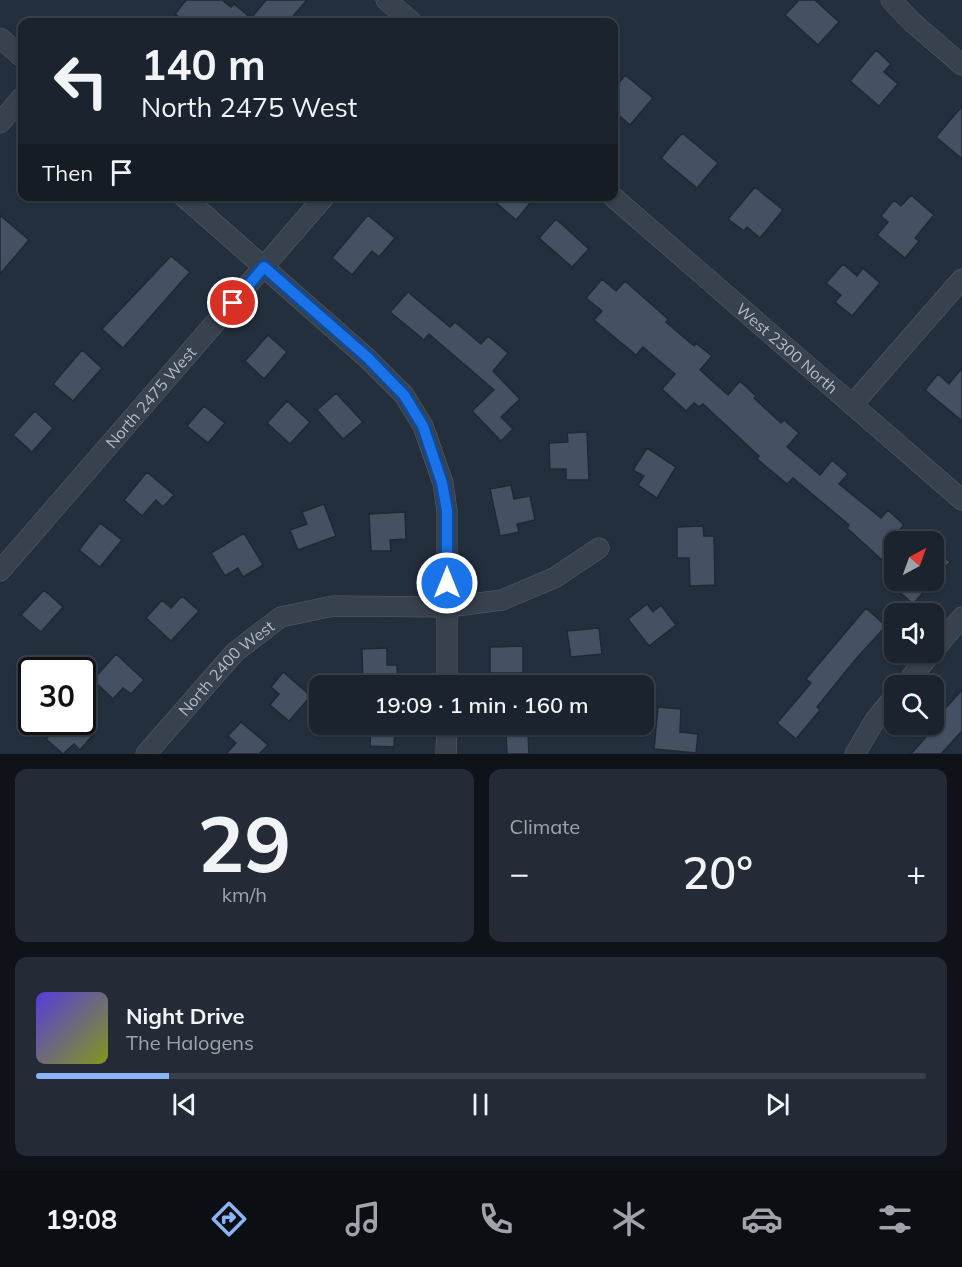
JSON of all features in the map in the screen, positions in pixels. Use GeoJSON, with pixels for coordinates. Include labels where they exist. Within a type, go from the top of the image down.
{"type":"FeatureCollection","features":[{"type":"Feature","properties":{"kind":"street"},"geometry":{"type":"LineString","coordinates":[[386,0],[406,18]]}},
{"type":"Feature","properties":{"kind":"street"},"geometry":{"type":"LineString","coordinates":[[891,0],[912,22],[962,65]]}},
{"type":"Feature","properties":{"kind":"street"},"geometry":{"type":"LineString","coordinates":[[0,38],[18,54]]}},
{"type":"Feature","properties":{"kind":"street"},"geometry":{"type":"LineString","coordinates":[[0,123],[18,102]]}},
{"type":"Feature","properties":{"kind":"street"},"geometry":{"type":"LineString","coordinates":[[189,201],[367,357],[404,395],[423,426],[442,483],[447,511],[447,675]]}},
{"type":"Feature","properties":{"kind":"street","name":"North 2475 West"},"geometry":{"type":"LineString","coordinates":[[0,571],[322,201]]}},
{"type":"Feature","properties":{"kind":"street","name":"West 2300 North"},"geometry":{"type":"LineString","coordinates":[[618,201],[962,500]]}},
{"type":"Feature","properties":{"kind":"street"},"geometry":{"type":"LineString","coordinates":[[852,405],[962,279]]}},
{"type":"Feature","properties":{"kind":"street","name":"North 2400 West"},"geometry":{"type":"LineString","coordinates":[[146,754],[235,652],[281,617],[333,606],[448,607],[502,600],[554,578],[598,548]]}},
{"type":"Feature","properties":{"kind":"street"},"geometry":{"type":"LineString","coordinates":[[944,638],[962,617]]}},
{"type":"Feature","properties":{"kind":"street"},"geometry":{"type":"LineString","coordinates":[[913,675],[923,663]]}},
{"type":"Feature","properties":{"kind":"street"},"geometry":{"type":"LineString","coordinates":[[855,754],[884,709]]}},
{"type":"Feature","properties":{"kind":"street"},"geometry":{"type":"LineString","coordinates":[[446,754],[447,735]]}},
{"type":"Feature","properties":{"kind":"building"},"geometry":{"type":"Polygon","coordinates":[[[186,0],[222,0],[231,7],[234,4],[251,18],[180,18],[175,14],[186,0]]]}},
{"type":"Feature","properties":{"kind":"building"},"geometry":{"type":"Polygon","coordinates":[[[266,0],[307,0],[291,18],[251,18],[266,0]]]}},
{"type":"Feature","properties":{"kind":"building"},"geometry":{"type":"Polygon","coordinates":[[[799,0],[815,0],[839,22],[818,45],[785,15],[799,0]]]}},
{"type":"Feature","properties":{"kind":"building"},"geometry":{"type":"Polygon","coordinates":[[[876,50],[891,64],[884,72],[898,84],[879,106],[850,81],[876,50]]]}},
{"type":"Feature","properties":{"kind":"building"},"geometry":{"type":"Polygon","coordinates":[[[625,75],[653,98],[630,125],[618,114],[618,84],[625,75]]]}},
{"type":"Feature","properties":{"kind":"building"},"geometry":{"type":"Polygon","coordinates":[[[962,106],[962,159],[936,137],[962,106]]]}},
{"type":"Feature","properties":{"kind":"building"},"geometry":{"type":"Polygon","coordinates":[[[682,133],[718,163],[697,188],[661,158],[682,133]]]}},
{"type":"Feature","properties":{"kind":"building"},"geometry":{"type":"Polygon","coordinates":[[[755,187],[783,210],[760,238],[747,227],[744,231],[728,219],[755,187]]]}},
{"type":"Feature","properties":{"kind":"building"},"geometry":{"type":"Polygon","coordinates":[[[911,195],[934,215],[915,238],[919,241],[905,258],[877,235],[888,222],[881,216],[894,200],[901,206],[911,195]]]}},
{"type":"Feature","properties":{"kind":"building"},"geometry":{"type":"Polygon","coordinates":[[[494,201],[532,201],[516,220],[494,201]]]}},
{"type":"Feature","properties":{"kind":"building"},"geometry":{"type":"Polygon","coordinates":[[[0,215],[29,240],[0,274],[0,215]]]}},
{"type":"Feature","properties":{"kind":"building"},"geometry":{"type":"Polygon","coordinates":[[[368,215],[395,238],[379,257],[372,251],[352,275],[332,258],[368,215]]]}},
{"type":"Feature","properties":{"kind":"building"},"geometry":{"type":"Polygon","coordinates":[[[556,219],[589,249],[572,267],[539,238],[556,219]]]}},
{"type":"Feature","properties":{"kind":"building"},"geometry":{"type":"Polygon","coordinates":[[[171,256],[190,272],[123,348],[102,329],[171,256]]]}},
{"type":"Feature","properties":{"kind":"building"},"geometry":{"type":"Polygon","coordinates":[[[843,264],[857,276],[863,268],[880,283],[852,316],[835,302],[841,295],[826,283],[843,264]]]}},
{"type":"Feature","properties":{"kind":"building"},"geometry":{"type":"Polygon","coordinates":[[[602,279],[616,291],[625,281],[668,319],[666,322],[694,346],[696,343],[712,356],[700,370],[728,395],[740,381],[756,396],[754,398],[781,423],[784,420],[799,433],[787,447],[820,475],[832,460],[848,474],[839,484],[881,518],[888,510],[904,525],[899,531],[884,531],[884,562],[847,528],[849,525],[793,478],[787,484],[757,459],[759,456],[703,404],[699,407],[694,403],[686,411],[662,389],[675,374],[643,347],[636,355],[594,320],[602,311],[586,298],[602,279]]]}},
{"type":"Feature","properties":{"kind":"building"},"geometry":{"type":"Polygon","coordinates":[[[408,292],[450,327],[455,322],[481,344],[488,336],[508,353],[493,371],[520,399],[501,417],[513,429],[501,441],[472,411],[494,390],[429,334],[424,340],[390,312],[408,292]]]}},
{"type":"Feature","properties":{"kind":"building"},"geometry":{"type":"Polygon","coordinates":[[[268,335],[287,352],[264,379],[245,361],[268,335]]]}},
{"type":"Feature","properties":{"kind":"building"},"geometry":{"type":"Polygon","coordinates":[[[82,350],[102,368],[73,401],[53,384],[82,350]]]}},
{"type":"Feature","properties":{"kind":"building"},"geometry":{"type":"Polygon","coordinates":[[[962,368],[962,421],[925,390],[938,374],[949,384],[962,368]]]}},
{"type":"Feature","properties":{"kind":"building"},"geometry":{"type":"Polygon","coordinates":[[[336,393],[363,422],[343,439],[317,410],[336,393]]]}},
{"type":"Feature","properties":{"kind":"building"},"geometry":{"type":"Polygon","coordinates":[[[287,401],[310,422],[290,444],[267,423],[287,401]]]}},
{"type":"Feature","properties":{"kind":"building"},"geometry":{"type":"Polygon","coordinates":[[[204,406],[225,423],[208,443],[187,426],[204,406]]]}},
{"type":"Feature","properties":{"kind":"building"},"geometry":{"type":"Polygon","coordinates":[[[35,411],[53,428],[32,452],[13,435],[35,411]]]}},
{"type":"Feature","properties":{"kind":"building"},"geometry":{"type":"Polygon","coordinates":[[[587,432],[589,480],[566,480],[566,469],[550,469],[549,443],[568,442],[567,433],[587,432]]]}},
{"type":"Feature","properties":{"kind":"building"},"geometry":{"type":"Polygon","coordinates":[[[647,448],[676,467],[657,498],[638,485],[644,476],[633,470],[647,448]]]}},
{"type":"Feature","properties":{"kind":"building"},"geometry":{"type":"Polygon","coordinates":[[[147,472],[174,495],[163,507],[156,500],[142,516],[124,500],[147,472]]]}},
{"type":"Feature","properties":{"kind":"building"},"geometry":{"type":"Polygon","coordinates":[[[511,485],[514,499],[530,496],[535,520],[517,524],[519,532],[500,536],[490,489],[511,485]]]}},
{"type":"Feature","properties":{"kind":"building"},"geometry":{"type":"Polygon","coordinates":[[[324,504],[336,536],[298,550],[290,530],[307,524],[302,512],[324,504]]]}},
{"type":"Feature","properties":{"kind":"building"},"geometry":{"type":"Polygon","coordinates":[[[405,512],[406,539],[390,540],[391,551],[371,551],[369,514],[405,512]]]}},
{"type":"Feature","properties":{"kind":"building"},"geometry":{"type":"Polygon","coordinates":[[[100,523],[122,540],[100,567],[79,550],[100,523]]]}},
{"type":"Feature","properties":{"kind":"building"},"geometry":{"type":"Polygon","coordinates":[[[703,526],[704,536],[714,536],[715,585],[690,586],[689,558],[677,558],[677,527],[703,526]]]}},
{"type":"Feature","properties":{"kind":"building"},"geometry":{"type":"Polygon","coordinates":[[[244,533],[263,565],[243,577],[238,568],[225,576],[211,553],[244,533]]]}},
{"type":"Feature","properties":{"kind":"building"},"geometry":{"type":"Polygon","coordinates":[[[944,557],[950,562],[944,569],[944,557]]]}},
{"type":"Feature","properties":{"kind":"building"},"geometry":{"type":"Polygon","coordinates":[[[44,590],[63,607],[41,632],[21,615],[44,590]]]}},
{"type":"Feature","properties":{"kind":"building"},"geometry":{"type":"Polygon","coordinates":[[[898,591],[924,591],[912,603],[898,591]]]}},
{"type":"Feature","properties":{"kind":"building"},"geometry":{"type":"Polygon","coordinates":[[[182,596],[199,611],[171,641],[146,618],[162,600],[171,608],[182,596]]]}},
{"type":"Feature","properties":{"kind":"building"},"geometry":{"type":"Polygon","coordinates":[[[647,604],[653,612],[661,605],[676,625],[649,646],[628,619],[647,604]]]}},
{"type":"Feature","properties":{"kind":"building"},"geometry":{"type":"Polygon","coordinates":[[[866,608],[884,624],[884,628],[817,707],[820,710],[796,739],[777,723],[811,683],[806,679],[866,608]]]}},
{"type":"Feature","properties":{"kind":"building"},"geometry":{"type":"Polygon","coordinates":[[[599,628],[602,654],[571,657],[567,631],[599,628]]]}},
{"type":"Feature","properties":{"kind":"building"},"geometry":{"type":"Polygon","coordinates":[[[523,646],[523,673],[490,673],[490,647],[523,646]]]}},
{"type":"Feature","properties":{"kind":"building"},"geometry":{"type":"Polygon","coordinates":[[[387,648],[387,665],[397,665],[397,675],[363,675],[362,649],[387,648]]]}},
{"type":"Feature","properties":{"kind":"building"},"geometry":{"type":"Polygon","coordinates":[[[116,654],[144,680],[131,694],[123,688],[113,699],[96,683],[96,677],[116,654]]]}},
{"type":"Feature","properties":{"kind":"building"},"geometry":{"type":"Polygon","coordinates":[[[283,672],[309,694],[309,698],[289,721],[270,705],[279,694],[271,687],[283,672]]]}},
{"type":"Feature","properties":{"kind":"building"},"geometry":{"type":"Polygon","coordinates":[[[962,690],[962,731],[941,754],[911,754],[928,735],[944,735],[944,710],[962,690]]]}},
{"type":"Feature","properties":{"kind":"building"},"geometry":{"type":"Polygon","coordinates":[[[658,707],[681,709],[680,732],[698,734],[696,753],[654,749],[658,707]]]}},
{"type":"Feature","properties":{"kind":"building"},"geometry":{"type":"Polygon","coordinates":[[[241,722],[268,745],[259,754],[226,754],[236,743],[228,736],[241,722]]]}},
{"type":"Feature","properties":{"kind":"building"},"geometry":{"type":"Polygon","coordinates":[[[50,735],[93,735],[80,750],[74,744],[63,754],[46,739],[50,735]]]}},
{"type":"Feature","properties":{"kind":"building"},"geometry":{"type":"Polygon","coordinates":[[[370,735],[395,735],[394,747],[370,746],[370,735]]]}},
{"type":"Feature","properties":{"kind":"building"},"geometry":{"type":"Polygon","coordinates":[[[506,735],[528,735],[529,754],[507,754],[506,735]]]}},
{"type":"Feature","properties":{"kind":"route"},"geometry":{"type":"LineString","coordinates":[[233,303],[264,267],[367,357],[404,395],[423,426],[442,483],[447,511],[447,583]]}}]}
